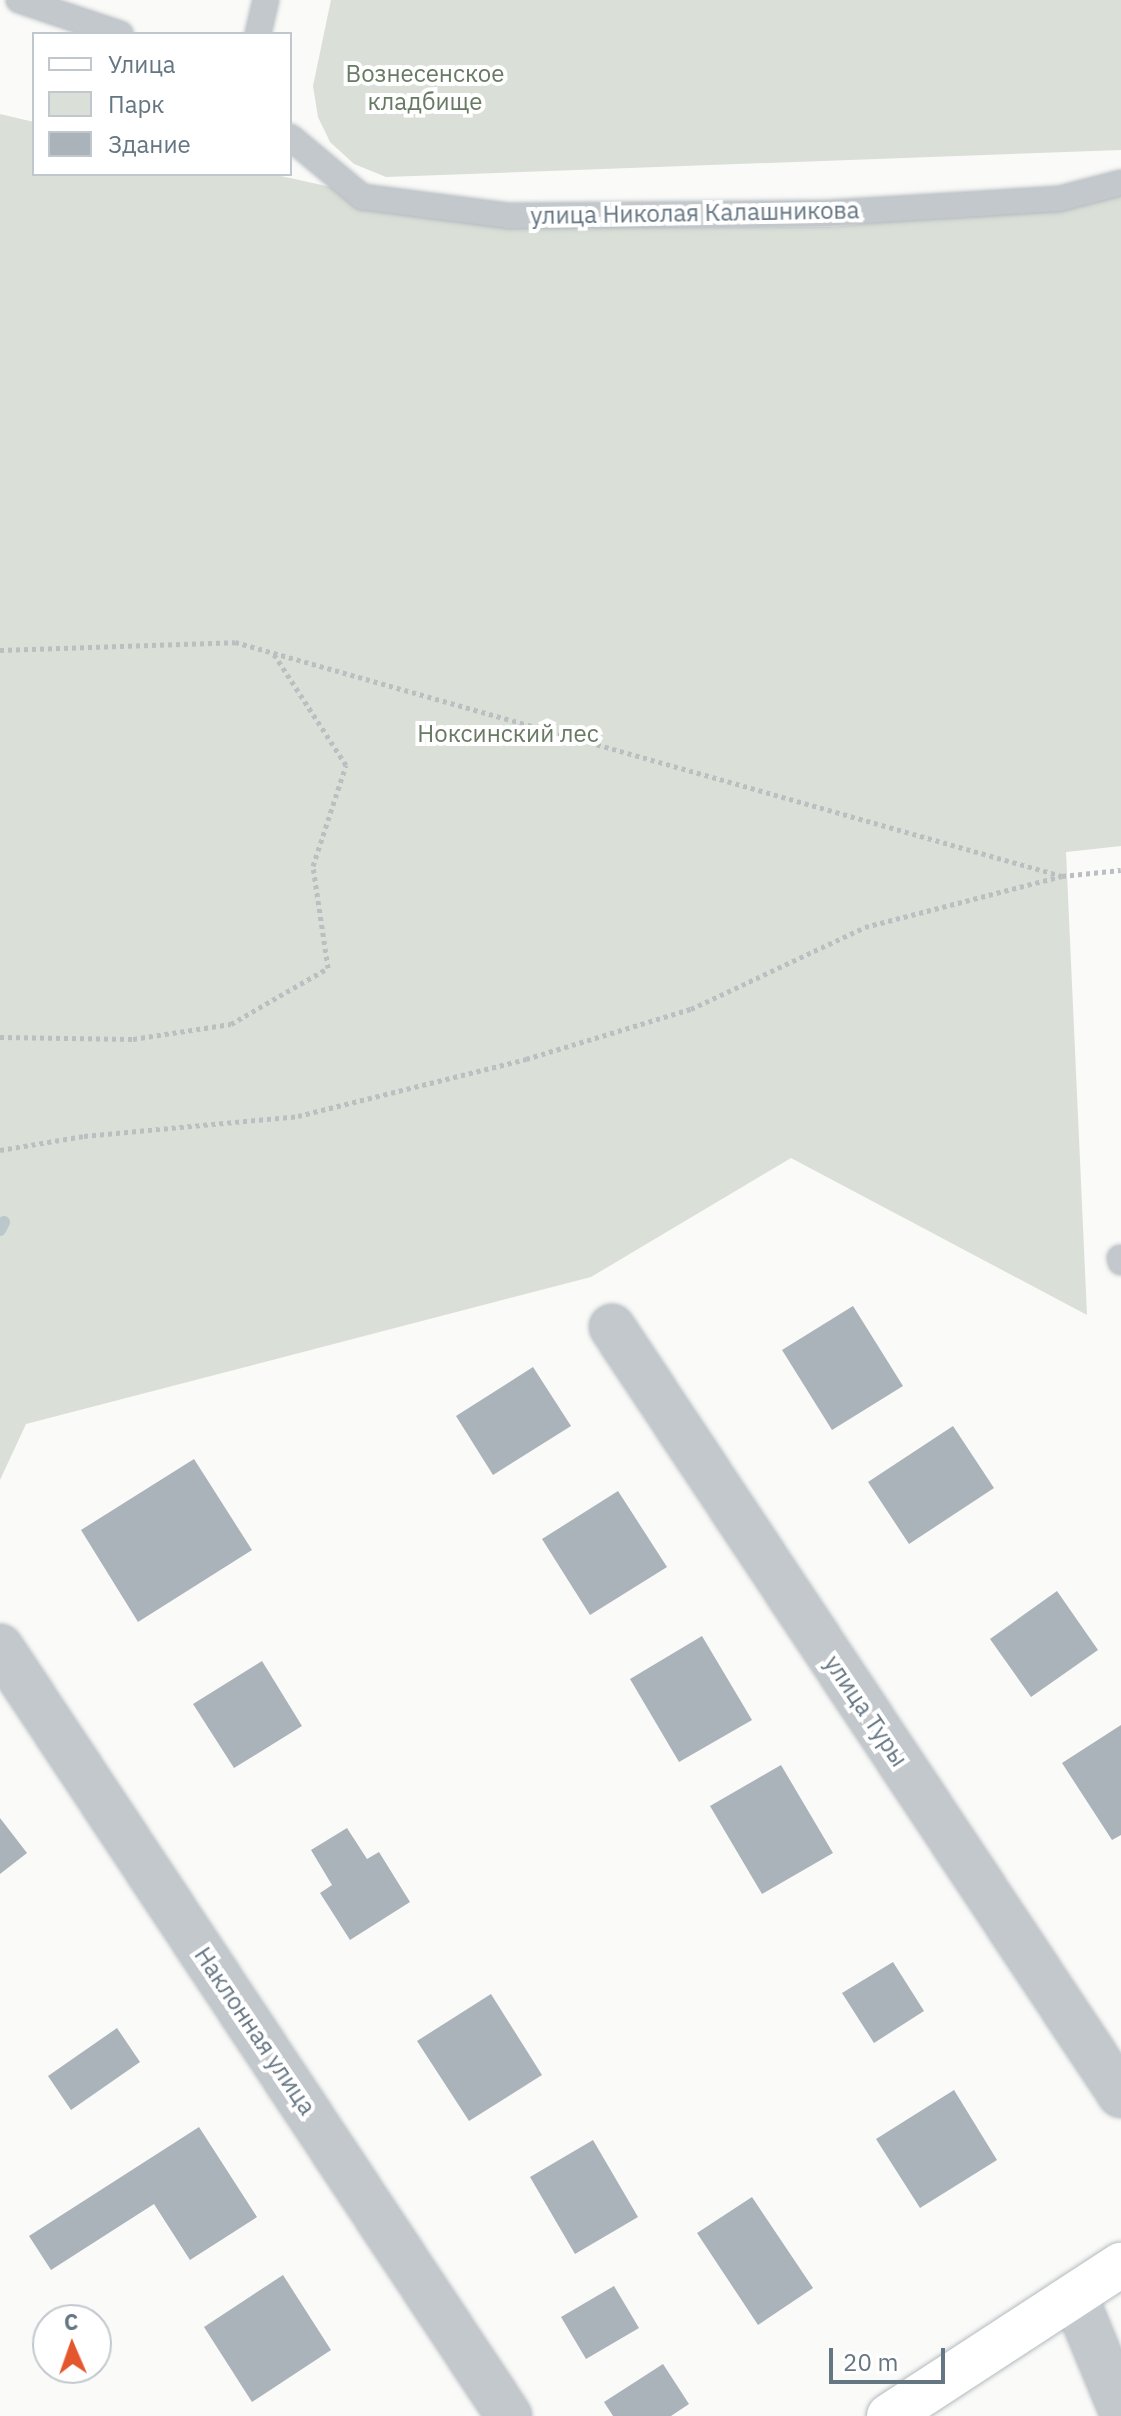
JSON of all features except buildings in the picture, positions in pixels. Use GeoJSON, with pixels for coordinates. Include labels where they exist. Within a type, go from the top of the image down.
{"type":"FeatureCollection","features":[{"type":"Feature","properties":{"kind":"street","name":"улица Туры"},"geometry":{"type":"LineString","coordinates":[[612,1327],[1121,2095]]}},
{"type":"Feature","properties":{"kind":"street","name":"Наклонная улица"},"geometry":{"type":"LineString","coordinates":[[0,1647],[509,2416]]}},
{"type":"Feature","properties":{"kind":"street"},"geometry":{"type":"LineString","coordinates":[[889,2416],[1121,2265]]}},
{"type":"Feature","properties":{"kind":"street"},"geometry":{"type":"LineString","coordinates":[[1074,2295],[1121,2409]]}},
{"type":"Feature","properties":{"kind":"lane"},"geometry":{"type":"LineString","coordinates":[[19,0],[114,32]]}},
{"type":"Feature","properties":{"kind":"lane"},"geometry":{"type":"LineString","coordinates":[[258,32],[266,0]]}},
{"type":"Feature","properties":{"kind":"lane","name":"улица Николая Калашникова"},"geometry":{"type":"LineString","coordinates":[[292,139],[362,197],[508,216],[830,213],[1059,199],[1121,183]]}},
{"type":"Feature","properties":{"kind":"path"},"geometry":{"type":"LineString","coordinates":[[0,650],[235,642],[1062,876]]}},
{"type":"Feature","properties":{"kind":"path"},"geometry":{"type":"LineString","coordinates":[[0,1037],[133,1039],[231,1024],[328,968],[313,866],[346,765],[274,653]]}},
{"type":"Feature","properties":{"kind":"path"},"geometry":{"type":"LineString","coordinates":[[0,1150],[84,1136],[298,1116],[526,1059],[691,1009],[865,927],[1062,876],[1121,870]]}},
{"type":"Feature","properties":{"kind":"green space","name":"Вознесенское кладбище"},"geometry":{"type":"Polygon","coordinates":[[[331,0],[1121,0],[1121,150],[386,177],[354,164],[330,142],[318,117],[313,86],[331,0]]]}},
{"type":"Feature","properties":{"kind":"green space","name":"Ноксинский лес"},"geometry":{"type":"Polygon","coordinates":[[[0,114],[32,122],[32,176],[281,176],[507,226],[833,227],[1121,194],[1121,846],[1066,852],[1087,1315],[791,1158],[591,1277],[26,1424],[0,1480],[0,114]]]}},
{"type":"Feature","properties":{"kind":"waterway"},"geometry":{"type":"LineString","coordinates":[[0,1230],[4,1222]]}}]}
